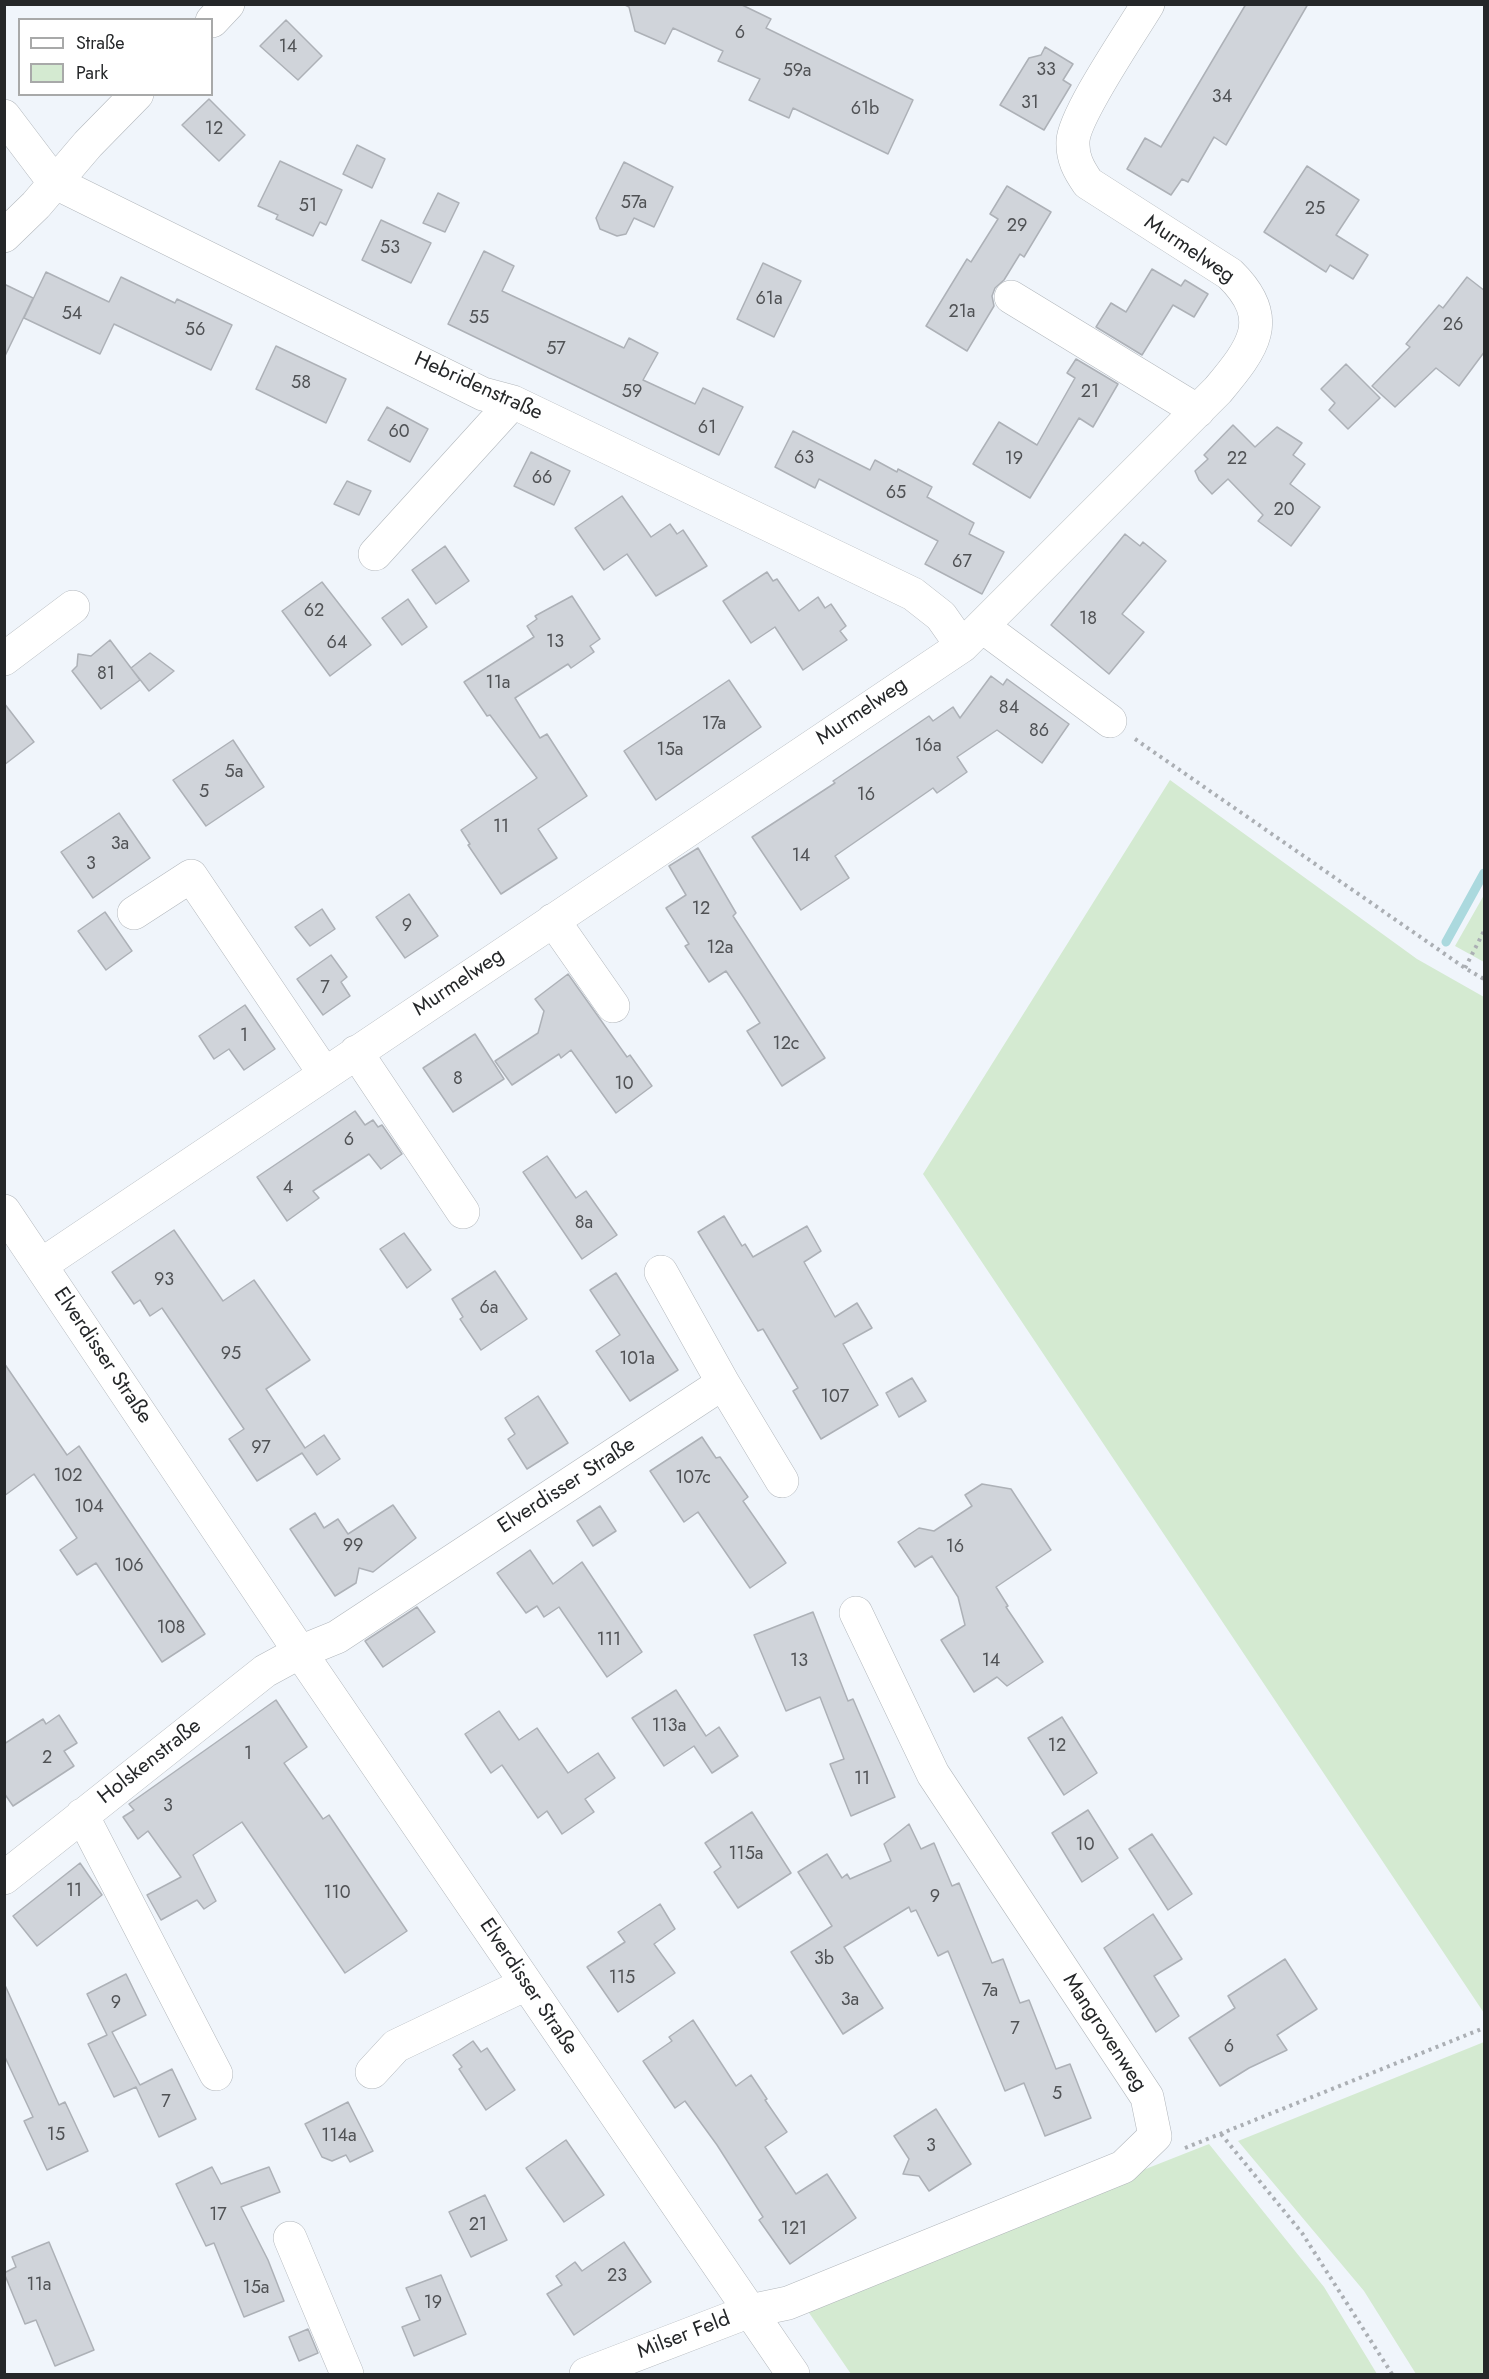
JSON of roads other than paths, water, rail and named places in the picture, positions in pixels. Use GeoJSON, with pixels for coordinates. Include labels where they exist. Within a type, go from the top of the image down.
{"type":"FeatureCollection","features":[{"type":"Feature","properties":{"kind":"street"},"geometry":{"type":"LineString","coordinates":[[213,20],[228,4]]}},
{"type":"Feature","properties":{"kind":"street","name":"Murmelweg"},"geometry":{"type":"LineString","coordinates":[[41,1265],[972,636],[1228,379],[1253,341],[1256,313],[1248,292],[1230,274],[1088,183],[1076,166],[1073,140],[1079,118],[1148,4]]}},
{"type":"Feature","properties":{"kind":"street"},"geometry":{"type":"LineString","coordinates":[[4,236],[36,205],[54,182],[135,96]]}},
{"type":"Feature","properties":{"kind":"street","name":"Hebridenstraße"},"geometry":{"type":"LineString","coordinates":[[4,116],[54,182],[483,393],[513,402],[913,594],[972,636],[1110,721]]}},
{"type":"Feature","properties":{"kind":"street"},"geometry":{"type":"LineString","coordinates":[[1011,297],[1198,411]]}},
{"type":"Feature","properties":{"kind":"street"},"geometry":{"type":"LineString","coordinates":[[375,554],[513,402]]}},
{"type":"Feature","properties":{"kind":"street"},"geometry":{"type":"LineString","coordinates":[[4,659],[73,608]]}},
{"type":"Feature","properties":{"kind":"street"},"geometry":{"type":"LineString","coordinates":[[134,913],[192,876],[324,1073]]}},
{"type":"Feature","properties":{"kind":"street"},"geometry":{"type":"LineString","coordinates":[[553,920],[613,1006]]}},
{"type":"Feature","properties":{"kind":"street"},"geometry":{"type":"LineString","coordinates":[[356,1052],[463,1212]]}},
{"type":"Feature","properties":{"kind":"street","name":"Elverdisser Straße"},"geometry":{"type":"LineString","coordinates":[[4,1211],[300,1652],[794,2374]]}},
{"type":"Feature","properties":{"kind":"street"},"geometry":{"type":"LineString","coordinates":[[661,1272],[723,1383],[782,1481]]}},
{"type":"Feature","properties":{"kind":"street","name":"Elverdisser Straße"},"geometry":{"type":"LineString","coordinates":[[300,1652],[337,1637],[723,1383]]}},
{"type":"Feature","properties":{"kind":"street","name":"Mangrovenweg"},"geometry":{"type":"LineString","coordinates":[[754,2317],[1122,2167],[1155,2136],[1147,2097],[933,1774],[856,1613]]}},
{"type":"Feature","properties":{"kind":"street","name":"Holskenstraße"},"geometry":{"type":"LineString","coordinates":[[4,1878],[265,1671],[300,1652]]}},
{"type":"Feature","properties":{"kind":"street"},"geometry":{"type":"LineString","coordinates":[[82,1815],[216,2074]]}},
{"type":"Feature","properties":{"kind":"street"},"geometry":{"type":"LineString","coordinates":[[372,2072],[396,2046],[526,1984]]}},
{"type":"Feature","properties":{"kind":"street"},"geometry":{"type":"LineString","coordinates":[[290,2238],[347,2374]]}},
{"type":"Feature","properties":{"kind":"street","name":"Milser Feld"},"geometry":{"type":"LineString","coordinates":[[586,2374],[754,2317]]}},
{"type":"Feature","properties":{"kind":"waterway"},"geometry":{"type":"LineString","coordinates":[[1446,942],[1484,873]]}}]}
